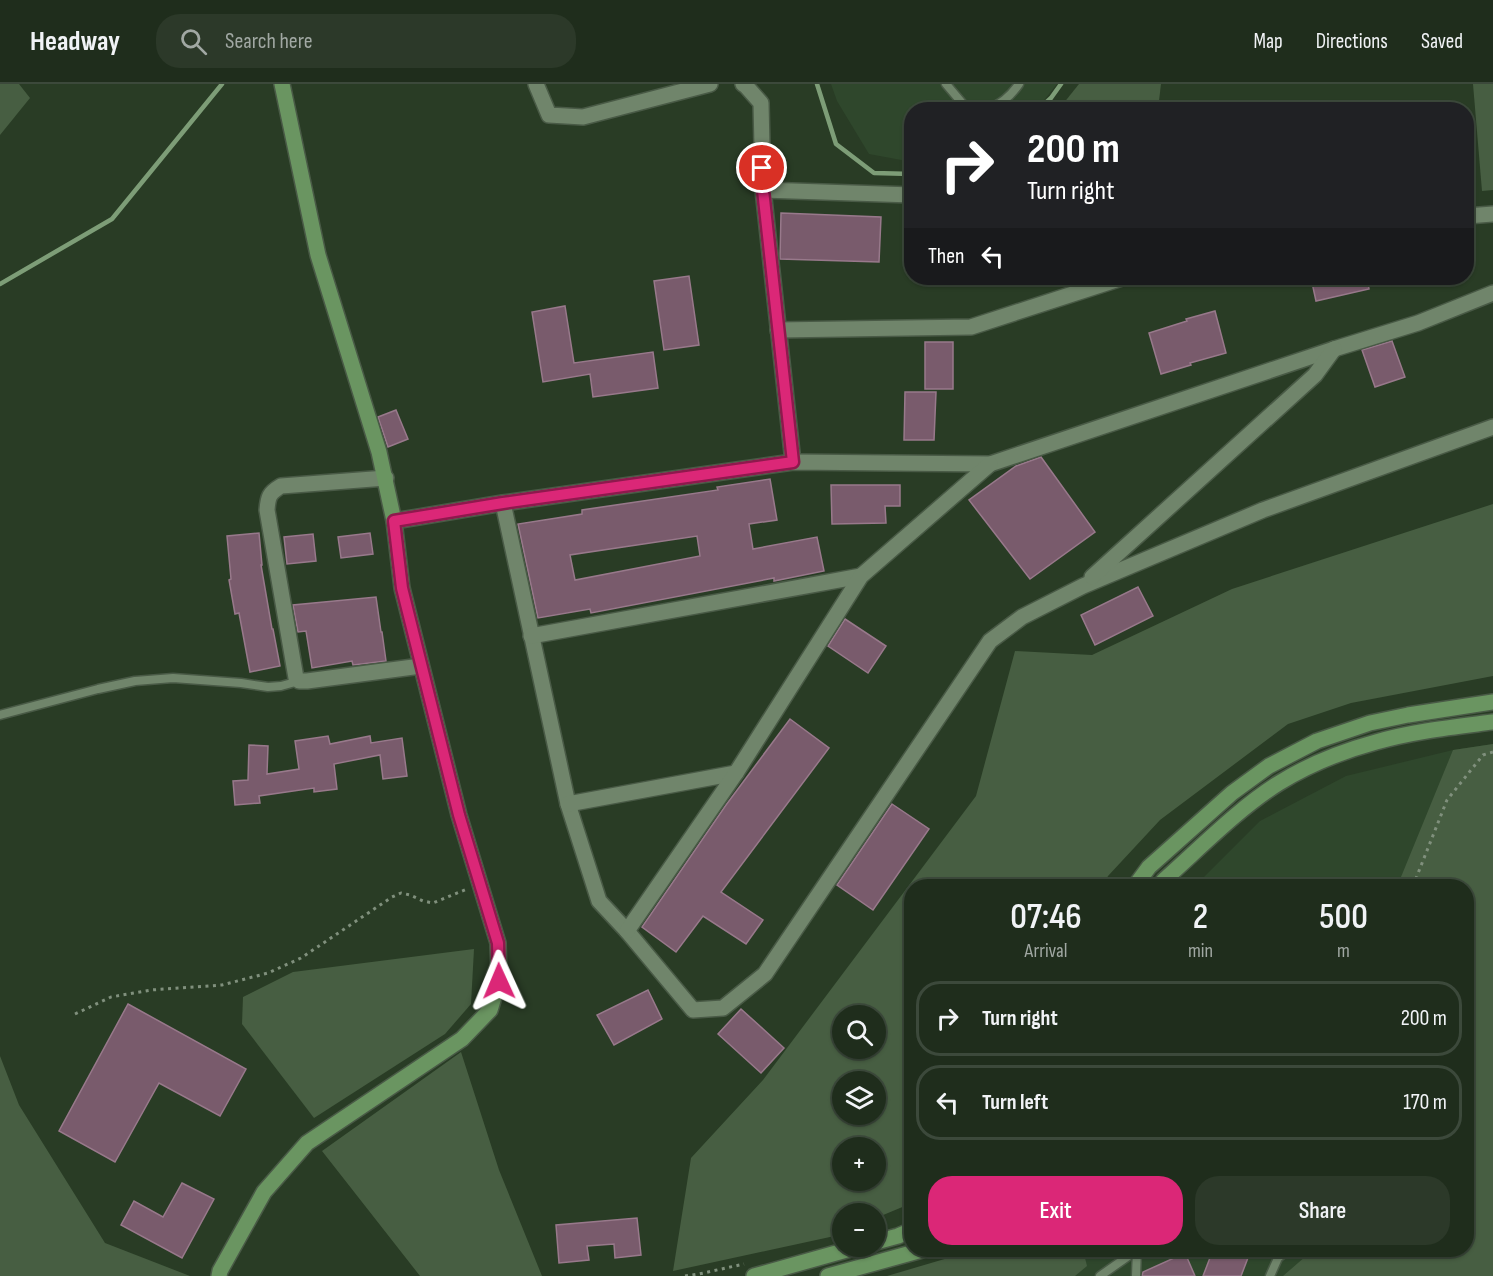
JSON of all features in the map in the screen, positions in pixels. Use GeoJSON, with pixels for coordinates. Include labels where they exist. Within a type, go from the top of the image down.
{"type":"FeatureCollection","features":[{"type":"Feature","properties":{"kind":"street"},"geometry":{"type":"LineString","coordinates":[[219,1276],[264,1192],[307,1143],[462,1039],[490,1010],[499,981],[498,943],[459,815],[402,588],[386,478],[318,255],[282,84]]}},
{"type":"Feature","properties":{"kind":"street"},"geometry":{"type":"LineString","coordinates":[[536,84],[549,115],[583,117],[710,84]]}},
{"type":"Feature","properties":{"kind":"street"},"geometry":{"type":"LineString","coordinates":[[743,84],[761,103],[763,190],[793,462]]}},
{"type":"Feature","properties":{"kind":"street"},"geometry":{"type":"LineString","coordinates":[[763,190],[904,195]]}},
{"type":"Feature","properties":{"kind":"street"},"geometry":{"type":"LineString","coordinates":[[1474,215],[1493,214]]}},
{"type":"Feature","properties":{"kind":"street"},"geometry":{"type":"LineString","coordinates":[[778,330],[971,327],[1100,285]]}},
{"type":"Feature","properties":{"kind":"street"},"geometry":{"type":"LineString","coordinates":[[394,521],[503,503],[793,462],[990,464],[1418,323],[1493,293]]}},
{"type":"Feature","properties":{"kind":"street"},"geometry":{"type":"LineString","coordinates":[[1083,586],[1314,375],[1334,349]]}},
{"type":"Feature","properties":{"kind":"street"},"geometry":{"type":"LineString","coordinates":[[503,503],[568,804],[599,901],[693,1010],[723,1008],[765,974],[990,641],[1022,617],[1083,586],[1263,510],[1493,427]]}},
{"type":"Feature","properties":{"kind":"street"},"geometry":{"type":"LineString","coordinates":[[627,931],[736,773],[861,576],[990,464]]}},
{"type":"Feature","properties":{"kind":"street"},"geometry":{"type":"LineString","coordinates":[[386,478],[281,486],[272,491],[268,500],[268,517],[296,678],[299,681],[307,681],[421,666]]}},
{"type":"Feature","properties":{"kind":"street"},"geometry":{"type":"LineString","coordinates":[[531,636],[861,576]]}},
{"type":"Feature","properties":{"kind":"street"},"geometry":{"type":"LineString","coordinates":[[1140,879],[1149,867],[1232,793],[1269,766],[1317,741],[1370,723],[1493,702]]}},
{"type":"Feature","properties":{"kind":"street"},"geometry":{"type":"LineString","coordinates":[[1165,879],[1244,809],[1279,783],[1325,759],[1393,738],[1493,722]]}},
{"type":"Feature","properties":{"kind":"street"},"geometry":{"type":"LineString","coordinates":[[568,804],[736,773]]}},
{"type":"Feature","properties":{"kind":"street"},"geometry":{"type":"LineString","coordinates":[[886,1239],[904,1233]]}},
{"type":"Feature","properties":{"kind":"street"},"geometry":{"type":"LineString","coordinates":[[754,1276],[832,1254]]}},
{"type":"Feature","properties":{"kind":"street"},"geometry":{"type":"LineString","coordinates":[[828,1276],[904,1255]]}},
{"type":"Feature","properties":{"kind":"lane"},"geometry":{"type":"LineString","coordinates":[[946,84],[961,102]]}},
{"type":"Feature","properties":{"kind":"lane"},"geometry":{"type":"LineString","coordinates":[[1003,102],[1019,84]]}},
{"type":"Feature","properties":{"kind":"lane"},"geometry":{"type":"LineString","coordinates":[[0,715],[135,681],[173,678],[268,687],[299,681]]}},
{"type":"Feature","properties":{"kind":"lane"},"geometry":{"type":"LineString","coordinates":[[1100,1276],[1127,1257]]}},
{"type":"Feature","properties":{"kind":"lane"},"geometry":{"type":"LineString","coordinates":[[1136,1276],[1137,1257]]}},
{"type":"Feature","properties":{"kind":"lane"},"geometry":{"type":"LineString","coordinates":[[1270,1276],[1279,1257]]}},
{"type":"Feature","properties":{"kind":"path"},"geometry":{"type":"LineString","coordinates":[[1416,879],[1447,800],[1483,755],[1493,752]]}},
{"type":"Feature","properties":{"kind":"path"},"geometry":{"type":"LineString","coordinates":[[75,1014],[111,997],[151,990],[222,985],[268,973],[301,958],[401,893],[433,903],[480,883]]}},
{"type":"Feature","properties":{"kind":"shaded area"},"geometry":{"type":"Polygon","coordinates":[[[0,84],[19,84],[30,98],[0,135],[0,84]]]}},
{"type":"Feature","properties":{"kind":"shaded area"},"geometry":{"type":"Polygon","coordinates":[[[831,84],[1057,84],[1043,102],[904,102],[904,161],[869,154],[837,101],[831,84]]]}},
{"type":"Feature","properties":{"kind":"shaded area"},"geometry":{"type":"Polygon","coordinates":[[[1079,84],[1161,84],[1159,102],[1065,102],[1079,84]]]}},
{"type":"Feature","properties":{"kind":"shaded area"},"geometry":{"type":"Polygon","coordinates":[[[1473,84],[1493,84],[1493,190],[1482,191],[1473,84]]]}},
{"type":"Feature","properties":{"kind":"shaded area"},"geometry":{"type":"Polygon","coordinates":[[[1493,504],[1493,676],[1351,703],[1288,724],[1160,820],[1106,879],[914,879],[976,796],[1015,651],[1092,655],[1232,589],[1493,504]]]}},
{"type":"Feature","properties":{"kind":"shaded area"},"geometry":{"type":"Polygon","coordinates":[[[1493,744],[1493,1276],[979,1276],[998,1257],[1474,1257],[1474,879],[1202,879],[1260,821],[1346,776],[1453,750],[1493,744]]]}},
{"type":"Feature","properties":{"kind":"shaded area"},"geometry":{"type":"Polygon","coordinates":[[[1493,744],[1493,1276],[1283,1276],[1305,1257],[1474,1257],[1474,879],[1396,879],[1401,877],[1453,750],[1493,744]]]}},
{"type":"Feature","properties":{"kind":"shaded area"},"geometry":{"type":"Polygon","coordinates":[[[904,892],[904,1206],[886,1214],[886,1203],[832,1203],[832,1236],[673,1271],[691,1158],[763,1080],[904,892]]]}},
{"type":"Feature","properties":{"kind":"shaded area"},"geometry":{"type":"Polygon","coordinates":[[[474,949],[471,1004],[445,1034],[314,1118],[242,1024],[243,997],[293,972],[474,949]]]}},
{"type":"Feature","properties":{"kind":"shaded area"},"geometry":{"type":"Polygon","coordinates":[[[461,1052],[499,1170],[542,1276],[420,1276],[322,1151],[461,1052]]]}},
{"type":"Feature","properties":{"kind":"shaded area"},"geometry":{"type":"Polygon","coordinates":[[[0,1056],[19,1105],[105,1243],[190,1276],[0,1276],[0,1056]]]}},
{"type":"Feature","properties":{"kind":"shaded area"},"geometry":{"type":"Polygon","coordinates":[[[951,1257],[1085,1257],[1087,1266],[1075,1276],[887,1276],[951,1257]]]}},
{"type":"Feature","properties":{"kind":"building"},"geometry":{"type":"Polygon","coordinates":[[[781,213],[881,217],[879,262],[780,259],[781,213]]]}},
{"type":"Feature","properties":{"kind":"building"},"geometry":{"type":"Polygon","coordinates":[[[689,276],[699,345],[664,350],[654,281],[689,276]]]}},
{"type":"Feature","properties":{"kind":"building"},"geometry":{"type":"Polygon","coordinates":[[[1313,285],[1368,285],[1369,289],[1316,301],[1313,285]]]}},
{"type":"Feature","properties":{"kind":"building"},"geometry":{"type":"Polygon","coordinates":[[[565,306],[574,363],[653,352],[658,388],[593,397],[590,374],[543,382],[532,312],[565,306]]]}},
{"type":"Feature","properties":{"kind":"building"},"geometry":{"type":"Polygon","coordinates":[[[1215,311],[1226,353],[1161,374],[1149,333],[1215,311]]]}},
{"type":"Feature","properties":{"kind":"building"},"geometry":{"type":"Polygon","coordinates":[[[1392,341],[1405,377],[1375,387],[1362,350],[1392,341]]]}},
{"type":"Feature","properties":{"kind":"building"},"geometry":{"type":"Polygon","coordinates":[[[925,342],[953,342],[953,389],[925,389],[925,342]]]}},
{"type":"Feature","properties":{"kind":"building"},"geometry":{"type":"Polygon","coordinates":[[[905,392],[936,392],[934,440],[904,440],[905,392]]]}},
{"type":"Feature","properties":{"kind":"building"},"geometry":{"type":"Polygon","coordinates":[[[396,410],[408,439],[388,447],[378,417],[396,410]]]}},
{"type":"Feature","properties":{"kind":"building"},"geometry":{"type":"Polygon","coordinates":[[[1041,457],[1095,532],[1030,579],[969,500],[1016,466],[1041,457]]]}},
{"type":"Feature","properties":{"kind":"building"},"geometry":{"type":"Polygon","coordinates":[[[770,479],[777,520],[749,524],[753,549],[817,537],[824,571],[774,581],[774,578],[591,613],[590,609],[538,618],[518,524],[582,514],[582,510],[718,490],[717,487],[770,479]],[[697,536],[570,555],[575,580],[700,556],[697,536]]]}},
{"type":"Feature","properties":{"kind":"building"},"geometry":{"type":"Polygon","coordinates":[[[831,485],[900,485],[900,506],[885,506],[886,523],[832,524],[831,485]]]}},
{"type":"Feature","properties":{"kind":"building"},"geometry":{"type":"Polygon","coordinates":[[[259,533],[261,565],[280,666],[250,672],[239,613],[235,614],[229,580],[231,579],[227,536],[259,533]]]}},
{"type":"Feature","properties":{"kind":"building"},"geometry":{"type":"Polygon","coordinates":[[[370,533],[373,554],[341,558],[338,537],[370,533]]]}},
{"type":"Feature","properties":{"kind":"building"},"geometry":{"type":"Polygon","coordinates":[[[313,534],[316,561],[287,564],[284,537],[313,534]]]}},
{"type":"Feature","properties":{"kind":"building"},"geometry":{"type":"Polygon","coordinates":[[[1138,587],[1153,616],[1095,645],[1081,615],[1138,587]]]}},
{"type":"Feature","properties":{"kind":"building"},"geometry":{"type":"Polygon","coordinates":[[[376,597],[386,661],[353,665],[352,661],[312,668],[306,631],[298,632],[293,605],[376,597]]]}},
{"type":"Feature","properties":{"kind":"building"},"geometry":{"type":"Polygon","coordinates":[[[845,619],[886,646],[868,673],[828,646],[845,619]]]}},
{"type":"Feature","properties":{"kind":"building"},"geometry":{"type":"Polygon","coordinates":[[[790,719],[829,748],[721,892],[763,920],[746,944],[703,916],[676,952],[642,927],[726,805],[790,719]]]}},
{"type":"Feature","properties":{"kind":"building"},"geometry":{"type":"Polygon","coordinates":[[[328,736],[330,744],[370,736],[371,743],[402,738],[407,776],[383,779],[380,755],[334,764],[337,789],[314,792],[314,788],[259,796],[260,803],[235,805],[233,781],[248,780],[249,745],[268,746],[267,774],[299,769],[295,741],[328,736]]]}},
{"type":"Feature","properties":{"kind":"building"},"geometry":{"type":"Polygon","coordinates":[[[892,804],[929,829],[873,910],[837,885],[892,804]]]}},
{"type":"Feature","properties":{"kind":"building"},"geometry":{"type":"Polygon","coordinates":[[[648,990],[662,1019],[614,1045],[597,1015],[648,990]]]}},
{"type":"Feature","properties":{"kind":"building"},"geometry":{"type":"Polygon","coordinates":[[[128,1004],[246,1069],[220,1116],[159,1083],[115,1162],[59,1131],[128,1004]]]}},
{"type":"Feature","properties":{"kind":"building"},"geometry":{"type":"Polygon","coordinates":[[[741,1009],[784,1048],[761,1073],[718,1034],[741,1009]]]}},
{"type":"Feature","properties":{"kind":"building"},"geometry":{"type":"Polygon","coordinates":[[[182,1183],[214,1199],[182,1258],[121,1225],[134,1201],[163,1217],[182,1183]]]}},
{"type":"Feature","properties":{"kind":"building"},"geometry":{"type":"Polygon","coordinates":[[[637,1218],[641,1255],[615,1258],[614,1244],[587,1246],[589,1260],[559,1263],[556,1225],[637,1218]]]}},
{"type":"Feature","properties":{"kind":"building"},"geometry":{"type":"Polygon","coordinates":[[[1176,1257],[1187,1257],[1195,1276],[1142,1276],[1143,1272],[1176,1257]]]}},
{"type":"Feature","properties":{"kind":"building"},"geometry":{"type":"Polygon","coordinates":[[[1210,1257],[1248,1257],[1241,1276],[1203,1276],[1210,1257]]]}},
{"type":"Feature","properties":{"kind":"waterway"},"geometry":{"type":"LineString","coordinates":[[0,284],[112,219],[222,84]]}},
{"type":"Feature","properties":{"kind":"waterway"},"geometry":{"type":"LineString","coordinates":[[817,84],[836,144],[874,173],[904,174]]}},
{"type":"Feature","properties":{"kind":"waterway"},"geometry":{"type":"LineString","coordinates":[[1047,102],[1061,84]]}},
{"type":"Feature","properties":{"kind":"route"},"geometry":{"type":"LineString","coordinates":[[499,981],[498,943],[459,815],[402,588],[394,521],[503,503],[793,462],[762,168]]}}]}
